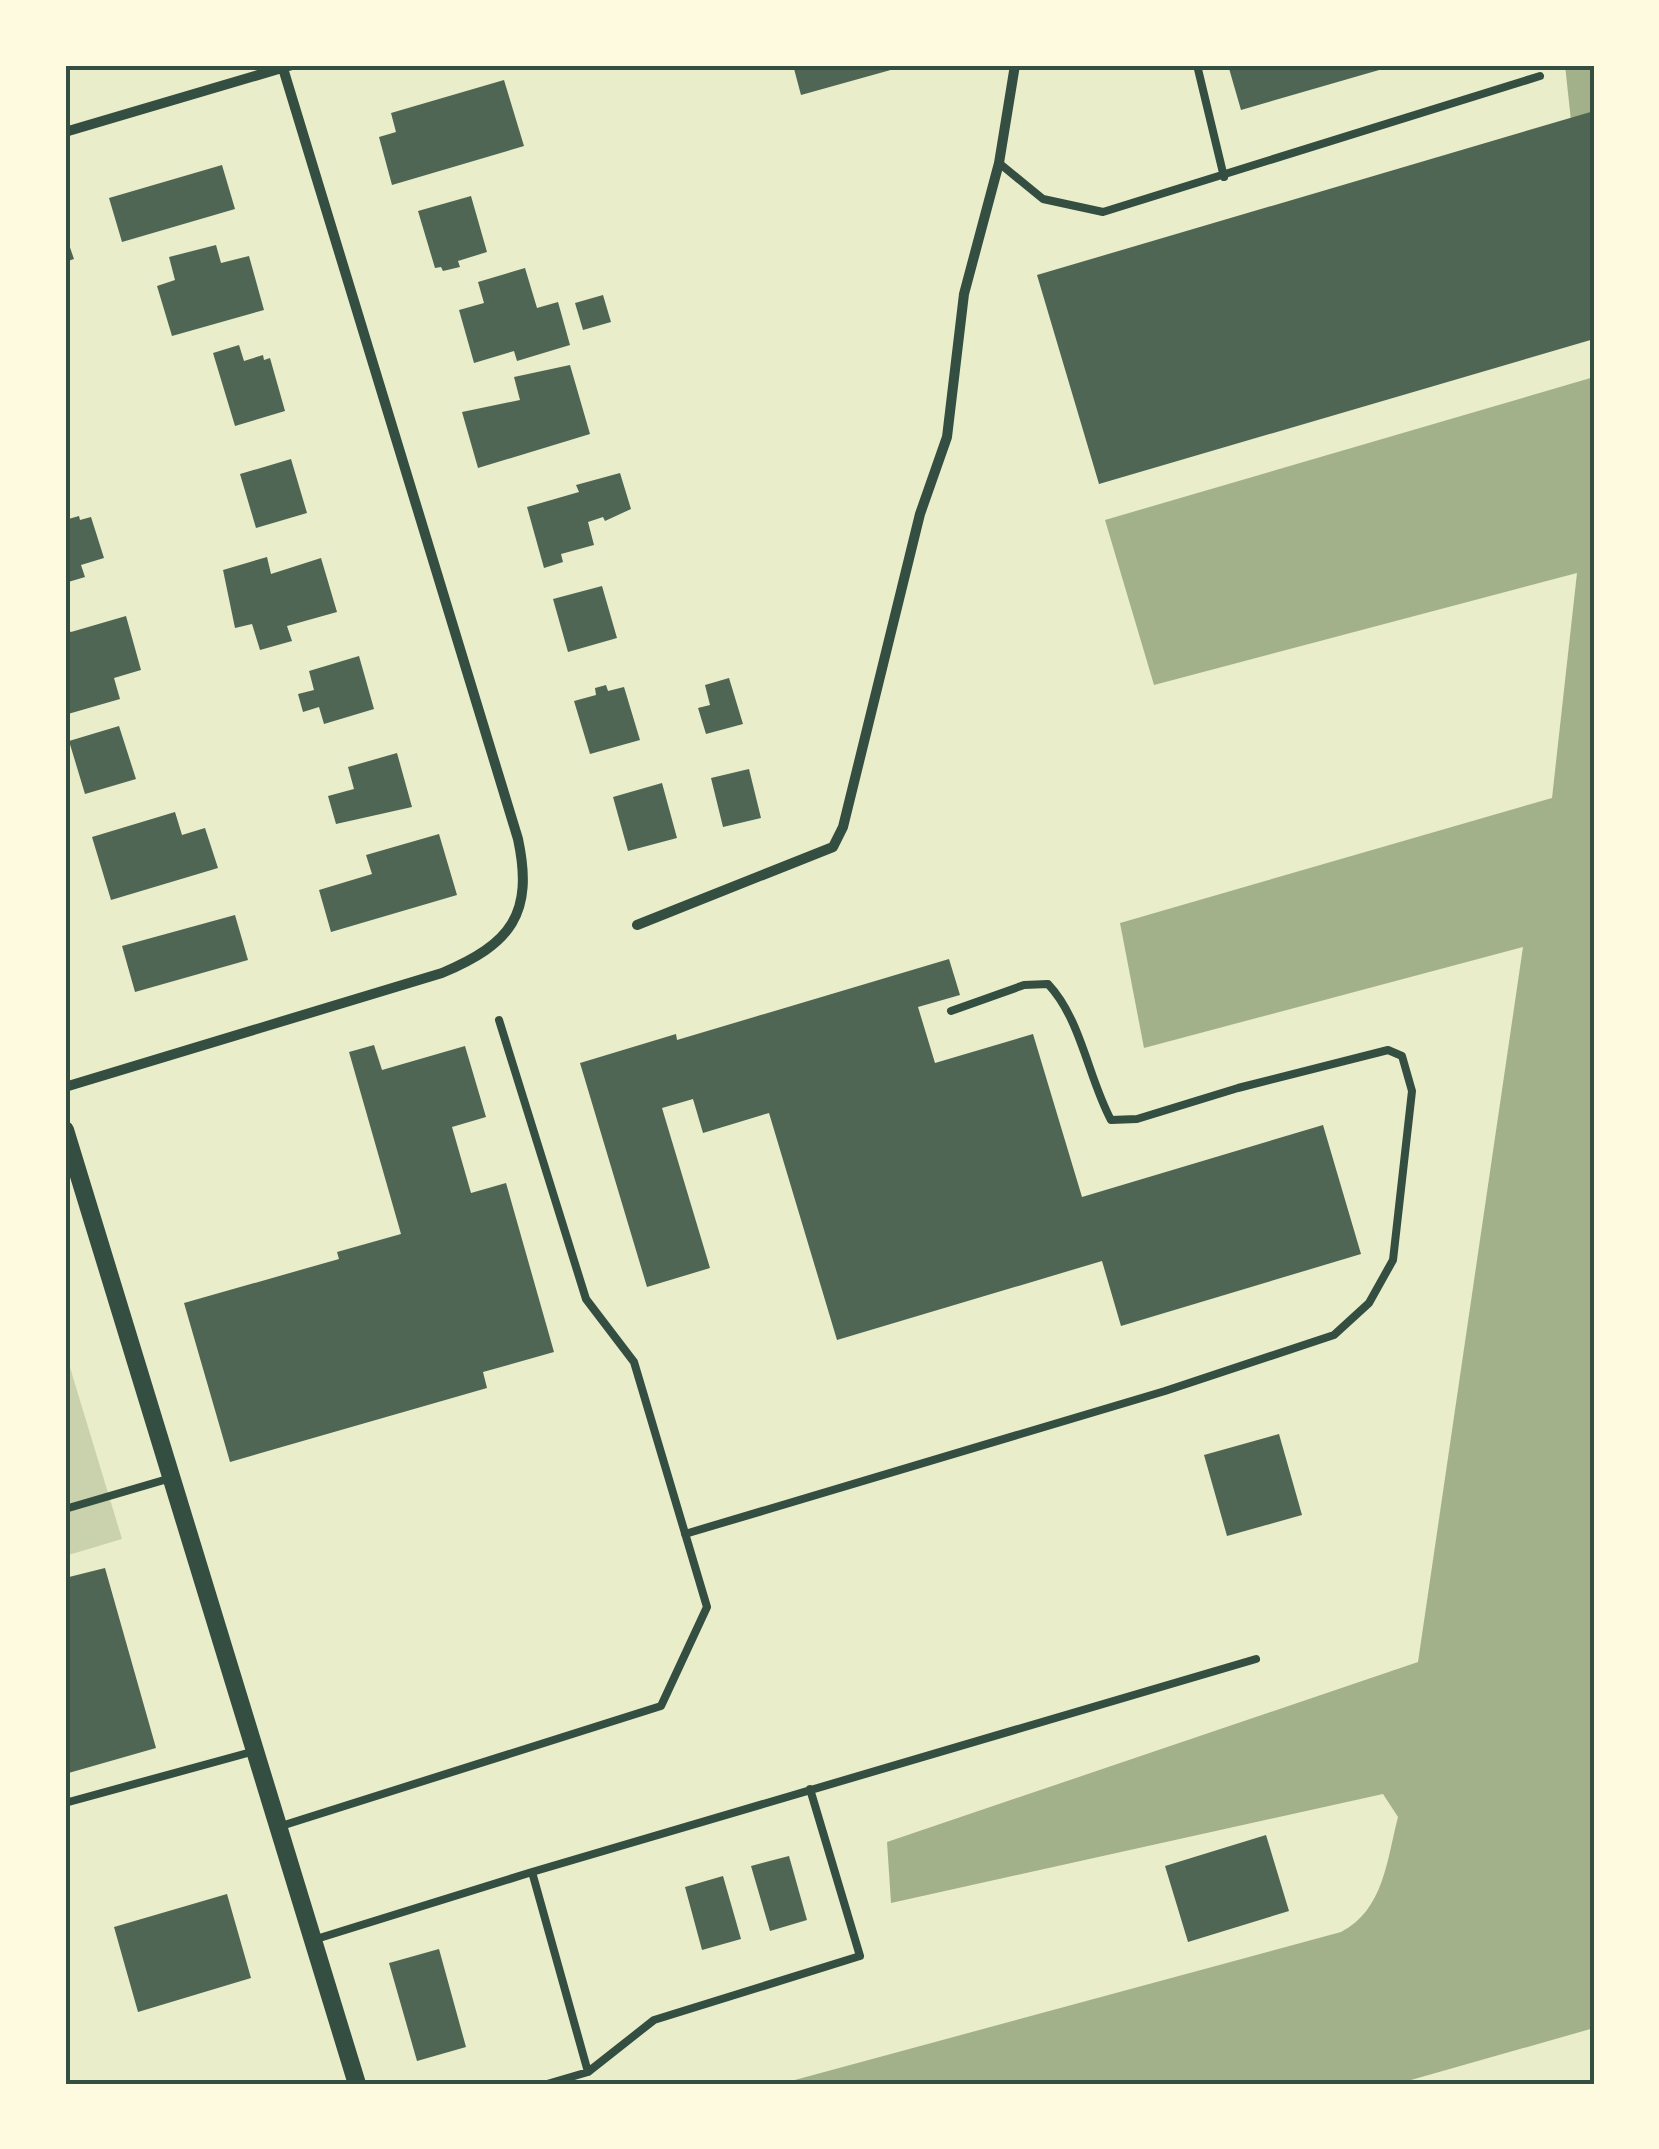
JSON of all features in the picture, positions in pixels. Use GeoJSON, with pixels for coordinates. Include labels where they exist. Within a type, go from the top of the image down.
{"type":"FeatureCollection","features":[{"type":"Feature","properties":{"kind":"street"},"geometry":{"type":"LineString","coordinates":[[637,925],[833,847],[850,804],[920,514],[947,438],[967,278],[999,162],[1015,65]]}},
{"type":"Feature","properties":{"kind":"street"},"geometry":{"type":"LineString","coordinates":[[65,132],[286,66],[518,839],[524,886],[511,929],[492,947],[442,973],[65,1086]]}},
{"type":"Feature","properties":{"kind":"street"},"geometry":{"type":"LineString","coordinates":[[65,1130],[70,1159],[356,2084]]}},
{"type":"Feature","properties":{"kind":"lane"},"geometry":{"type":"LineString","coordinates":[[1197,65],[1224,177]]}},
{"type":"Feature","properties":{"kind":"lane"},"geometry":{"type":"LineString","coordinates":[[999,162],[1044,199],[1103,212],[1540,76]]}},
{"type":"Feature","properties":{"kind":"lane"},"geometry":{"type":"LineString","coordinates":[[686,1534],[1289,1352],[1334,1334],[1358,1314],[1369,1303],[1393,1260],[1412,1091],[1402,1056],[1388,1050],[1238,1088],[1137,1120],[1110,1120],[1095,1091],[1065,1002],[1048,984],[1024,985],[951,1011]]}},
{"type":"Feature","properties":{"kind":"lane"},"geometry":{"type":"LineString","coordinates":[[278,1827],[662,1706],[707,1606],[634,1362],[586,1299],[499,1020]]}},
{"type":"Feature","properties":{"kind":"lane"},"geometry":{"type":"LineString","coordinates":[[65,1508],[171,1478]]}},
{"type":"Feature","properties":{"kind":"lane"},"geometry":{"type":"LineString","coordinates":[[313,1940],[1256,1659]]}},
{"type":"Feature","properties":{"kind":"lane"},"geometry":{"type":"LineString","coordinates":[[65,1803],[255,1751]]}},
{"type":"Feature","properties":{"kind":"lane"},"geometry":{"type":"LineString","coordinates":[[547,2084],[588,2072],[654,2020],[860,1956],[810,1789]]}},
{"type":"Feature","properties":{"kind":"lane"},"geometry":{"type":"LineString","coordinates":[[532,1872],[588,2072]]}},
{"type":"Feature","properties":{"kind":"shaded area"},"geometry":{"type":"Polygon","coordinates":[[[1565,65],[1594,65],[1592,316],[1565,65]]]}},
{"type":"Feature","properties":{"kind":"shaded area"},"geometry":{"type":"Polygon","coordinates":[[[1594,377],[1594,2084],[780,2084],[1341,1932],[1366,1911],[1375,1897],[1398,1817],[1383,1794],[891,1903],[887,1842],[1418,1662],[1523,947],[1144,1048],[1120,923],[1552,798],[1577,573],[1154,685],[1105,520],[1594,377]]]}},
{"type":"Feature","properties":{"kind":"shaded area"},"geometry":{"type":"Polygon","coordinates":[[[65,1351],[122,1539],[65,1556],[65,1351]]]}},
{"type":"Feature","properties":{"kind":"pier"},"geometry":{"type":"Polygon","coordinates":[[[1594,2028],[1594,2084],[1397,2084],[1594,2028]]]}},
{"type":"Feature","properties":{"kind":"building"},"geometry":{"type":"Polygon","coordinates":[[[793,65],[904,65],[905,66],[801,95],[793,65]]]}},
{"type":"Feature","properties":{"kind":"building"},"geometry":{"type":"Polygon","coordinates":[[[1228,65],[1393,65],[1393,66],[1241,110],[1228,65]]]}},
{"type":"Feature","properties":{"kind":"building"},"geometry":{"type":"Polygon","coordinates":[[[504,80],[524,146],[392,185],[379,137],[396,132],[391,113],[504,80]]]}},
{"type":"Feature","properties":{"kind":"building"},"geometry":{"type":"Polygon","coordinates":[[[1594,111],[1594,339],[1099,484],[1037,275],[1594,111]]]}},
{"type":"Feature","properties":{"kind":"building"},"geometry":{"type":"Polygon","coordinates":[[[222,165],[235,209],[122,242],[109,198],[222,165]]]}},
{"type":"Feature","properties":{"kind":"building"},"geometry":{"type":"Polygon","coordinates":[[[471,196],[487,252],[458,261],[460,267],[443,271],[441,267],[435,268],[418,211],[471,196]]]}},
{"type":"Feature","properties":{"kind":"building"},"geometry":{"type":"Polygon","coordinates":[[[65,233],[74,259],[65,262],[65,233]]]}},
{"type":"Feature","properties":{"kind":"building"},"geometry":{"type":"Polygon","coordinates":[[[216,245],[221,263],[249,256],[264,310],[172,336],[157,286],[175,280],[169,257],[216,245]]]}},
{"type":"Feature","properties":{"kind":"building"},"geometry":{"type":"Polygon","coordinates":[[[525,268],[537,308],[558,302],[570,345],[517,361],[514,351],[474,363],[459,310],[484,303],[478,282],[525,268]]]}},
{"type":"Feature","properties":{"kind":"building"},"geometry":{"type":"Polygon","coordinates":[[[603,295],[611,322],[583,330],[575,303],[603,295]]]}},
{"type":"Feature","properties":{"kind":"building"},"geometry":{"type":"Polygon","coordinates":[[[239,345],[244,361],[263,355],[264,360],[270,358],[285,411],[235,426],[213,353],[239,345]]]}},
{"type":"Feature","properties":{"kind":"building"},"geometry":{"type":"Polygon","coordinates":[[[570,365],[590,434],[478,468],[462,412],[520,400],[514,377],[570,365]]]}},
{"type":"Feature","properties":{"kind":"building"},"geometry":{"type":"Polygon","coordinates":[[[291,459],[307,513],[256,528],[240,474],[291,459]]]}},
{"type":"Feature","properties":{"kind":"building"},"geometry":{"type":"Polygon","coordinates":[[[620,473],[631,509],[605,521],[603,517],[588,522],[594,545],[561,554],[563,562],[544,568],[527,507],[579,492],[576,485],[620,473]]]}},
{"type":"Feature","properties":{"kind":"building"},"geometry":{"type":"Polygon","coordinates":[[[79,516],[80,520],[91,517],[104,558],[81,565],[85,577],[65,583],[65,520],[79,516]]]}},
{"type":"Feature","properties":{"kind":"building"},"geometry":{"type":"Polygon","coordinates":[[[267,557],[271,574],[321,558],[337,612],[287,626],[292,641],[260,650],[252,624],[235,628],[223,570],[267,557]]]}},
{"type":"Feature","properties":{"kind":"building"},"geometry":{"type":"Polygon","coordinates":[[[602,586],[617,638],[568,652],[553,599],[602,586]]]}},
{"type":"Feature","properties":{"kind":"building"},"geometry":{"type":"Polygon","coordinates":[[[126,616],[141,670],[114,678],[120,699],[68,714],[65,628],[71,632],[126,616]]]}},
{"type":"Feature","properties":{"kind":"building"},"geometry":{"type":"Polygon","coordinates":[[[359,656],[374,709],[324,724],[319,707],[303,712],[298,694],[314,690],[309,671],[359,656]]]}},
{"type":"Feature","properties":{"kind":"building"},"geometry":{"type":"Polygon","coordinates":[[[729,678],[743,724],[706,734],[698,708],[710,705],[705,685],[729,678]]]}},
{"type":"Feature","properties":{"kind":"building"},"geometry":{"type":"Polygon","coordinates":[[[606,685],[608,691],[624,687],[640,740],[590,754],[574,701],[596,695],[595,688],[606,685]]]}},
{"type":"Feature","properties":{"kind":"building"},"geometry":{"type":"Polygon","coordinates":[[[119,726],[136,779],[85,794],[69,741],[119,726]]]}},
{"type":"Feature","properties":{"kind":"building"},"geometry":{"type":"Polygon","coordinates":[[[397,753],[412,807],[336,824],[328,796],[354,789],[348,767],[397,753]]]}},
{"type":"Feature","properties":{"kind":"building"},"geometry":{"type":"Polygon","coordinates":[[[749,769],[761,818],[723,827],[711,778],[749,769]]]}},
{"type":"Feature","properties":{"kind":"building"},"geometry":{"type":"Polygon","coordinates":[[[662,783],[677,838],[628,851],[613,797],[662,783]]]}},
{"type":"Feature","properties":{"kind":"building"},"geometry":{"type":"Polygon","coordinates":[[[175,812],[182,835],[205,828],[218,868],[111,900],[92,837],[175,812]]]}},
{"type":"Feature","properties":{"kind":"building"},"geometry":{"type":"Polygon","coordinates":[[[439,834],[457,895],[331,932],[319,890],[372,874],[366,855],[439,834]]]}},
{"type":"Feature","properties":{"kind":"building"},"geometry":{"type":"Polygon","coordinates":[[[235,915],[248,960],[135,992],[122,946],[235,915]]]}},
{"type":"Feature","properties":{"kind":"building"},"geometry":{"type":"Polygon","coordinates":[[[949,959],[960,995],[918,1007],[935,1063],[1033,1034],[1082,1197],[1323,1125],[1361,1254],[1121,1326],[1102,1261],[837,1340],[769,1113],[703,1133],[693,1099],[662,1108],[710,1268],[647,1287],[580,1063],[676,1034],[677,1040],[949,959]]]}},
{"type":"Feature","properties":{"kind":"building"},"geometry":{"type":"Polygon","coordinates":[[[374,1045],[382,1070],[465,1046],[486,1117],[452,1127],[471,1193],[506,1183],[554,1352],[483,1372],[487,1388],[230,1462],[184,1303],[339,1259],[337,1252],[401,1234],[349,1052],[374,1045]]]}},
{"type":"Feature","properties":{"kind":"building"},"geometry":{"type":"Polygon","coordinates":[[[1279,1434],[1302,1515],[1227,1536],[1204,1455],[1279,1434]]]}},
{"type":"Feature","properties":{"kind":"building"},"geometry":{"type":"Polygon","coordinates":[[[105,1568],[156,1748],[65,1774],[65,1578],[105,1568]]]}},
{"type":"Feature","properties":{"kind":"building"},"geometry":{"type":"Polygon","coordinates":[[[1266,1835],[1289,1911],[1188,1942],[1165,1866],[1266,1835]]]}},
{"type":"Feature","properties":{"kind":"building"},"geometry":{"type":"Polygon","coordinates":[[[789,1856],[807,1920],[770,1931],[751,1866],[789,1856]]]}},
{"type":"Feature","properties":{"kind":"building"},"geometry":{"type":"Polygon","coordinates":[[[723,1876],[741,1939],[702,1950],[685,1887],[723,1876]]]}},
{"type":"Feature","properties":{"kind":"building"},"geometry":{"type":"Polygon","coordinates":[[[227,1894],[251,1978],[138,2012],[114,1927],[227,1894]]]}},
{"type":"Feature","properties":{"kind":"building"},"geometry":{"type":"Polygon","coordinates":[[[439,1949],[466,2047],[417,2061],[389,1963],[439,1949]]]}}]}
